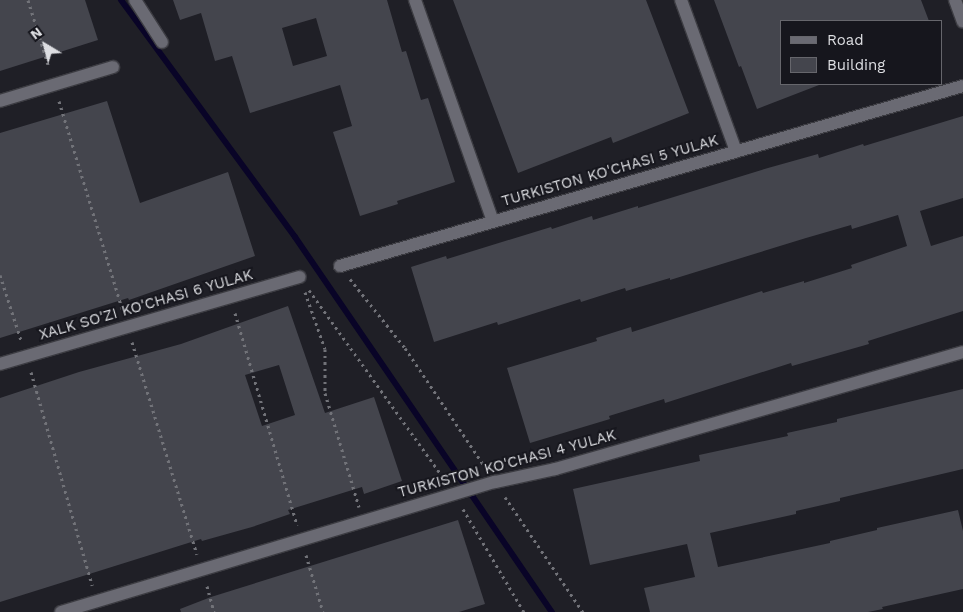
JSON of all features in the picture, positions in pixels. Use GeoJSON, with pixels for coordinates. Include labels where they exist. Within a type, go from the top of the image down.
{"type":"FeatureCollection","features":[{"type":"Feature","properties":{"kind":"street"},"geometry":{"type":"LineString","coordinates":[[135,0],[162,42]]}},
{"type":"Feature","properties":{"kind":"street","name":"TURKISTON KO'CHASI 5 YULAK"},"geometry":{"type":"LineString","coordinates":[[416,0],[493,221]]}},
{"type":"Feature","properties":{"kind":"street","name":"TURKISTON KO'CHASI 5 YULAK"},"geometry":{"type":"LineString","coordinates":[[681,0],[736,151]]}},
{"type":"Feature","properties":{"kind":"street"},"geometry":{"type":"LineString","coordinates":[[954,0],[963,22]]}},
{"type":"Feature","properties":{"kind":"street"},"geometry":{"type":"LineString","coordinates":[[0,101],[114,67]]}},
{"type":"Feature","properties":{"kind":"street","name":"TURKISTON KO'CHASI 5 YULAK"},"geometry":{"type":"LineString","coordinates":[[340,266],[963,86]]}},
{"type":"Feature","properties":{"kind":"street","name":"XALK SO'ZI KO'CHASI 6 YULAK"},"geometry":{"type":"LineString","coordinates":[[0,364],[300,277]]}},
{"type":"Feature","properties":{"kind":"street","name":"TURKISTON KO'CHASI 4 YULAK"},"geometry":{"type":"LineString","coordinates":[[61,612],[495,482],[564,466],[963,352]]}},
{"type":"Feature","properties":{"kind":"path"},"geometry":{"type":"LineString","coordinates":[[28,0],[214,612]]}},
{"type":"Feature","properties":{"kind":"path"},"geometry":{"type":"LineString","coordinates":[[340,266],[405,348],[582,612]]}},
{"type":"Feature","properties":{"kind":"path"},"geometry":{"type":"LineString","coordinates":[[0,275],[26,356],[97,601]]}},
{"type":"Feature","properties":{"kind":"path"},"geometry":{"type":"LineString","coordinates":[[300,277],[455,494],[524,612]]}},
{"type":"Feature","properties":{"kind":"path"},"geometry":{"type":"LineString","coordinates":[[300,277],[325,348],[325,394],[364,522]]}},
{"type":"Feature","properties":{"kind":"path"},"geometry":{"type":"LineString","coordinates":[[230,297],[323,612]]}},
{"type":"Feature","properties":{"kind":"building"},"geometry":{"type":"Polygon","coordinates":[[[0,0],[85,0],[98,40],[0,71],[0,0]]]}},
{"type":"Feature","properties":{"kind":"building"},"geometry":{"type":"Polygon","coordinates":[[[173,0],[387,0],[402,52],[406,51],[421,100],[428,98],[455,182],[397,201],[398,204],[360,216],[333,132],[352,126],[340,85],[250,113],[232,56],[215,61],[201,13],[180,20],[173,0]],[[316,18],[282,28],[293,66],[327,56],[316,18]]]}},
{"type":"Feature","properties":{"kind":"building"},"geometry":{"type":"Polygon","coordinates":[[[453,0],[646,0],[689,113],[613,143],[611,137],[518,173],[453,0]]]}},
{"type":"Feature","properties":{"kind":"building"},"geometry":{"type":"Polygon","coordinates":[[[714,0],[921,0],[929,20],[780,20],[780,85],[819,85],[757,109],[741,66],[739,67],[714,0]]]}},
{"type":"Feature","properties":{"kind":"building"},"geometry":{"type":"Polygon","coordinates":[[[107,101],[140,203],[228,172],[255,256],[129,300],[128,298],[0,338],[0,133],[107,101]]]}},
{"type":"Feature","properties":{"kind":"building"},"geometry":{"type":"Polygon","coordinates":[[[963,116],[963,198],[920,211],[931,246],[963,236],[963,311],[868,341],[869,344],[792,366],[791,363],[665,403],[664,399],[609,416],[610,419],[530,443],[507,368],[597,341],[596,338],[631,327],[632,332],[762,291],[763,293],[804,281],[804,283],[852,268],[851,265],[907,246],[898,215],[852,229],[851,225],[670,280],[670,278],[626,291],[625,288],[581,302],[580,299],[498,325],[497,322],[434,342],[411,267],[446,256],[447,259],[592,216],[593,220],[638,206],[638,208],[768,168],[818,154],[819,158],[863,144],[864,146],[963,116]]]}},
{"type":"Feature","properties":{"kind":"building"},"geometry":{"type":"Polygon","coordinates":[[[288,306],[325,413],[374,397],[402,481],[364,494],[362,487],[288,510],[290,514],[252,527],[202,541],[201,539],[0,602],[0,398],[79,372],[181,344],[288,306]],[[279,365],[245,375],[262,426],[295,415],[279,365]]]}},
{"type":"Feature","properties":{"kind":"building"},"geometry":{"type":"Polygon","coordinates":[[[963,389],[963,469],[840,498],[840,501],[796,511],[796,514],[710,533],[718,567],[830,543],[830,541],[877,530],[877,528],[958,510],[963,531],[963,589],[882,607],[883,609],[868,612],[650,612],[644,588],[695,577],[687,544],[590,565],[573,489],[700,461],[699,455],[788,436],[787,433],[837,422],[837,419],[963,389]]]}},
{"type":"Feature","properties":{"kind":"building"},"geometry":{"type":"Polygon","coordinates":[[[458,520],[485,604],[459,612],[181,612],[180,609],[211,597],[458,520]]]}},
{"type":"Feature","properties":{"kind":"waterway"},"geometry":{"type":"LineString","coordinates":[[121,0],[295,237],[552,612]]}}]}
